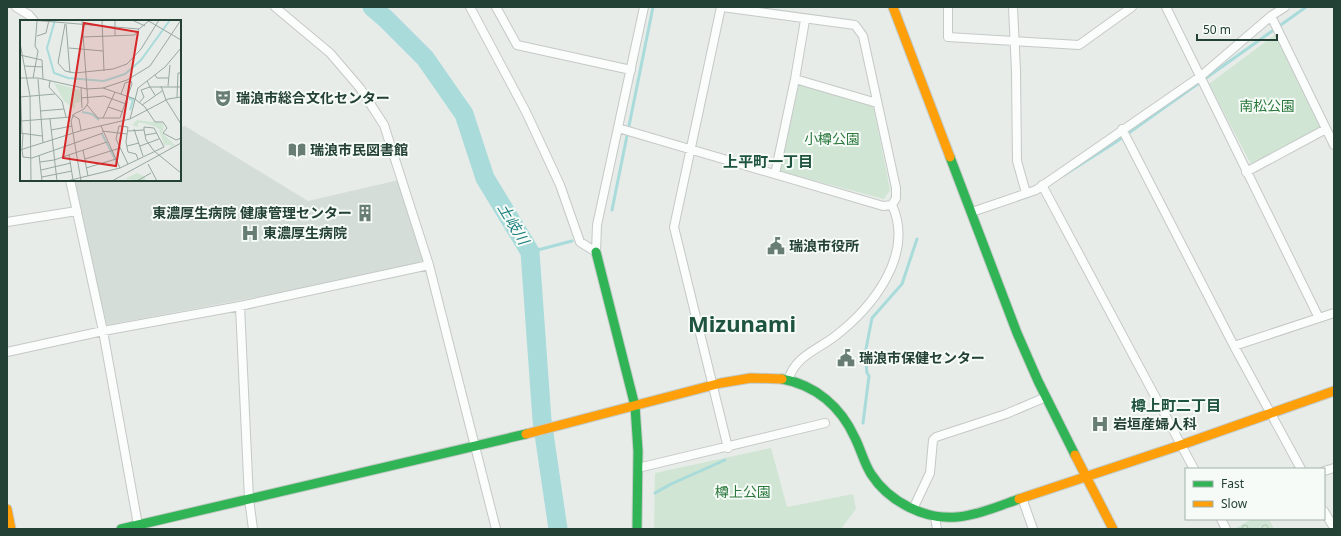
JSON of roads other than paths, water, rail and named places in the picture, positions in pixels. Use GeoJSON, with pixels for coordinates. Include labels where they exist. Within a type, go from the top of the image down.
{"type":"FeatureCollection","features":[{"type":"Feature","properties":{"kind":"street"},"geometry":{"type":"LineString","coordinates":[[16,7],[29,15],[33,20]]}},
{"type":"Feature","properties":{"kind":"street"},"geometry":{"type":"LineString","coordinates":[[275,7],[330,53],[360,88],[384,125],[429,265],[496,529]]}},
{"type":"Feature","properties":{"kind":"street"},"geometry":{"type":"LineString","coordinates":[[470,7],[526,112],[560,185],[580,242],[596,252]]}},
{"type":"Feature","properties":{"kind":"street"},"geometry":{"type":"LineString","coordinates":[[496,7],[517,45],[631,70]]}},
{"type":"Feature","properties":{"kind":"street"},"geometry":{"type":"LineString","coordinates":[[637,529],[638,468],[635,406],[596,252],[597,225],[624,130],[631,70],[644,7]]}},
{"type":"Feature","properties":{"kind":"street"},"geometry":{"type":"LineString","coordinates":[[728,448],[674,227],[722,7],[805,20],[855,25],[863,36],[896,188],[896,198],[892,205]]}},
{"type":"Feature","properties":{"kind":"street"},"geometry":{"type":"LineString","coordinates":[[893,7],[1017,333],[1046,397],[1113,529]]}},
{"type":"Feature","properties":{"kind":"street"},"geometry":{"type":"LineString","coordinates":[[948,7],[948,37],[1079,45],[1132,7]]}},
{"type":"Feature","properties":{"kind":"street"},"geometry":{"type":"LineString","coordinates":[[1013,7],[1015,40],[1016,161],[1026,193]]}},
{"type":"Feature","properties":{"kind":"street"},"geometry":{"type":"LineString","coordinates":[[1166,7],[1319,318]]}},
{"type":"Feature","properties":{"kind":"street"},"geometry":{"type":"LineString","coordinates":[[972,212],[1036,190],[1201,76],[1271,16],[1285,7]]}},
{"type":"Feature","properties":{"kind":"street"},"geometry":{"type":"LineString","coordinates":[[1271,16],[1334,144]]}},
{"type":"Feature","properties":{"kind":"street"},"geometry":{"type":"LineString","coordinates":[[775,174],[795,79],[805,20]]}},
{"type":"Feature","properties":{"kind":"street"},"geometry":{"type":"LineString","coordinates":[[795,79],[877,103]]}},
{"type":"Feature","properties":{"kind":"street"},"geometry":{"type":"LineString","coordinates":[[1246,172],[1326,129]]}},
{"type":"Feature","properties":{"kind":"street"},"geometry":{"type":"LineString","coordinates":[[624,130],[883,206],[892,205]]}},
{"type":"Feature","properties":{"kind":"street"},"geometry":{"type":"LineString","coordinates":[[1122,130],[1269,413],[1299,468]]}},
{"type":"Feature","properties":{"kind":"street"},"geometry":{"type":"LineString","coordinates":[[70,181],[103,331],[138,525]]}},
{"type":"Feature","properties":{"kind":"street"},"geometry":{"type":"LineString","coordinates":[[1042,185],[1193,468]]}},
{"type":"Feature","properties":{"kind":"street"},"geometry":{"type":"LineString","coordinates":[[788,380],[796,362],[834,337],[852,321],[871,301],[886,278],[896,255],[899,235],[898,218],[892,205]]}},
{"type":"Feature","properties":{"kind":"street"},"geometry":{"type":"LineString","coordinates":[[7,222],[77,211]]}},
{"type":"Feature","properties":{"kind":"street"},"geometry":{"type":"LineString","coordinates":[[7,352],[103,331],[240,306],[429,265]]}},
{"type":"Feature","properties":{"kind":"street"},"geometry":{"type":"LineString","coordinates":[[240,306],[249,499],[253,529]]}},
{"type":"Feature","properties":{"kind":"street"},"geometry":{"type":"LineString","coordinates":[[1234,346],[1334,313]]}},
{"type":"Feature","properties":{"kind":"street"},"geometry":{"type":"LineString","coordinates":[[121,529],[492,443],[618,411],[713,384],[768,378],[788,380],[813,390],[833,405],[853,431],[874,478],[886,491],[913,509],[935,517],[970,515],[1181,445],[1334,391]]}},
{"type":"Feature","properties":{"kind":"street"},"geometry":{"type":"LineString","coordinates":[[913,509],[930,473],[933,440],[936,437],[1006,414],[1046,397]]}},
{"type":"Feature","properties":{"kind":"street"},"geometry":{"type":"LineString","coordinates":[[638,468],[728,448],[825,423]]}},
{"type":"Feature","properties":{"kind":"street"},"geometry":{"type":"LineString","coordinates":[[1022,498],[1033,529]]}},
{"type":"Feature","properties":{"kind":"street"},"geometry":{"type":"LineString","coordinates":[[7,509],[11,529]]}},
{"type":"Feature","properties":{"kind":"street"},"geometry":{"type":"LineString","coordinates":[[1325,513],[1334,528]]}},
{"type":"Feature","properties":{"kind":"street"},"geometry":{"type":"LineString","coordinates":[[935,517],[937,529]]}},
{"type":"Feature","properties":{"kind":"street"},"geometry":{"type":"LineString","coordinates":[[1222,520],[1226,529]]}},
{"type":"Feature","properties":{"kind":"waterway","name":"土岐川"},"geometry":{"type":"LineString","coordinates":[[372,7],[425,58],[464,114],[485,178],[530,252],[542,420],[558,529]]}},
{"type":"Feature","properties":{"kind":"waterway"},"geometry":{"type":"LineString","coordinates":[[612,210],[653,7]]}},
{"type":"Feature","properties":{"kind":"waterway"},"geometry":{"type":"LineString","coordinates":[[1064,175],[1116,142],[1306,7]]}},
{"type":"Feature","properties":{"kind":"waterway"},"geometry":{"type":"LineString","coordinates":[[863,423],[869,376],[867,373],[865,354],[872,318],[902,284],[917,239]]}},
{"type":"Feature","properties":{"kind":"waterway"},"geometry":{"type":"LineString","coordinates":[[530,252],[572,241]]}},
{"type":"Feature","properties":{"kind":"waterway"},"geometry":{"type":"LineString","coordinates":[[655,493],[671,484],[725,460]]}},
{"type":"Feature","properties":{"kind":"place","name":"瑞浪市総合文化センター"},"geometry":{"type":"Point","coordinates":[223,98]}},
{"type":"Feature","properties":{"kind":"place","name":"瑞浪市民図書館"},"geometry":{"type":"Point","coordinates":[297,150]}},
{"type":"Feature","properties":{"kind":"place","name":"東濃厚生病院 健康管理センター"},"geometry":{"type":"Point","coordinates":[365,213]}},
{"type":"Feature","properties":{"kind":"place","name":"東濃厚生病院"},"geometry":{"type":"Point","coordinates":[250,233]}},
{"type":"Feature","properties":{"kind":"place","name":"瑞浪市役所"},"geometry":{"type":"Point","coordinates":[776,246]}},
{"type":"Feature","properties":{"kind":"place","name":"瑞浪市保健センター"},"geometry":{"type":"Point","coordinates":[846,358]}},
{"type":"Feature","properties":{"kind":"place","name":"岩垣産婦人科"},"geometry":{"type":"Point","coordinates":[1100,424]}},
{"type":"Feature","properties":{"kind":"district","name":"上平町一丁目"},"geometry":{"type":"Point","coordinates":[768,162]}},
{"type":"Feature","properties":{"kind":"district","name":"Mizunami"},"geometry":{"type":"Point","coordinates":[742,324]}},
{"type":"Feature","properties":{"kind":"district","name":"樽上町二丁目"},"geometry":{"type":"Point","coordinates":[1176,406]}},
{"type":"Feature","properties":{"kind":"park label","name":"南松公園"},"geometry":{"type":"Point","coordinates":[1267,106]}},
{"type":"Feature","properties":{"kind":"park label","name":"小樽公園"},"geometry":{"type":"Point","coordinates":[832,139]}},
{"type":"Feature","properties":{"kind":"park label","name":"樽上公園"},"geometry":{"type":"Point","coordinates":[743,492]}}]}
